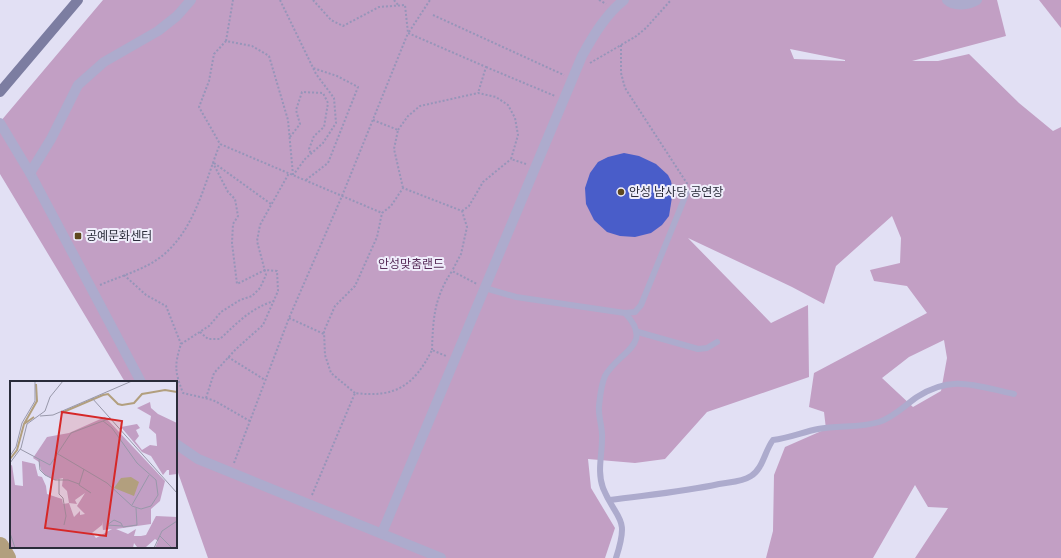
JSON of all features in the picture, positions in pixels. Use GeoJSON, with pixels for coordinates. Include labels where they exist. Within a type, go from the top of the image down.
{"type":"FeatureCollection","features":[{"type":"Feature","properties":{"kind":"street"},"geometry":{"type":"LineString","coordinates":[[0,92],[78,0]]}},
{"type":"Feature","properties":{"kind":"street"},"geometry":{"type":"LineString","coordinates":[[30,173],[51,139],[78,84],[104,62],[158,31],[177,16],[191,0]]}},
{"type":"Feature","properties":{"kind":"street"},"geometry":{"type":"LineString","coordinates":[[382,533],[564,99],[589,43],[613,8],[624,0]]}},
{"type":"Feature","properties":{"kind":"street"},"geometry":{"type":"LineString","coordinates":[[947,0],[951,4],[964,5],[977,0]]}},
{"type":"Feature","properties":{"kind":"street"},"geometry":{"type":"LineString","coordinates":[[0,123],[30,173],[140,381]]}},
{"type":"Feature","properties":{"kind":"street"},"geometry":{"type":"LineString","coordinates":[[177,445],[198,459],[441,558]]}},
{"type":"Feature","properties":{"kind":"lane"},"geometry":{"type":"LineString","coordinates":[[485,288],[516,297],[625,314],[635,312],[641,305],[687,192]]}},
{"type":"Feature","properties":{"kind":"lane"},"geometry":{"type":"LineString","coordinates":[[616,558],[621,542],[623,528],[620,517],[603,487],[600,466],[603,438],[599,411],[600,394],[605,377],[636,343],[638,332],[634,322],[625,314]]}},
{"type":"Feature","properties":{"kind":"lane"},"geometry":{"type":"LineString","coordinates":[[638,332],[698,349],[707,348],[717,342]]}},
{"type":"Feature","properties":{"kind":"lane"},"geometry":{"type":"LineString","coordinates":[[610,500],[695,489],[743,480],[753,475],[758,469],[769,445],[773,440],[792,437],[818,429],[878,423],[890,418],[916,398],[938,386],[949,383],[966,383],[1014,394]]}},
{"type":"Feature","properties":{"kind":"path"},"geometry":{"type":"LineString","coordinates":[[233,0],[226,41],[214,54],[209,81],[199,107],[220,144],[382,213]]}},
{"type":"Feature","properties":{"kind":"path"},"geometry":{"type":"LineString","coordinates":[[280,0],[313,68],[334,98],[336,123],[324,144],[311,154],[293,175]]}},
{"type":"Feature","properties":{"kind":"path"},"geometry":{"type":"LineString","coordinates":[[313,0],[331,20],[343,26],[379,7],[405,5],[408,33]]}},
{"type":"Feature","properties":{"kind":"path"},"geometry":{"type":"LineString","coordinates":[[394,0],[399,6]]}},
{"type":"Feature","properties":{"kind":"path"},"geometry":{"type":"LineString","coordinates":[[230,472],[289,318],[342,196],[408,33],[430,0]]}},
{"type":"Feature","properties":{"kind":"path"},"geometry":{"type":"LineString","coordinates":[[587,65],[646,28],[671,0]]}},
{"type":"Feature","properties":{"kind":"path"},"geometry":{"type":"LineString","coordinates":[[432,15],[573,79]]}},
{"type":"Feature","properties":{"kind":"path"},"geometry":{"type":"LineString","coordinates":[[408,33],[564,99]]}},
{"type":"Feature","properties":{"kind":"path"},"geometry":{"type":"LineString","coordinates":[[226,41],[252,46],[269,56],[288,120],[293,175]]}},
{"type":"Feature","properties":{"kind":"path"},"geometry":{"type":"LineString","coordinates":[[621,45],[621,73],[624,88],[684,176],[688,184],[687,192]]}},
{"type":"Feature","properties":{"kind":"path"},"geometry":{"type":"LineString","coordinates":[[478,93],[486,67]]}},
{"type":"Feature","properties":{"kind":"path"},"geometry":{"type":"LineString","coordinates":[[306,180],[328,163],[358,87],[337,76],[313,68]]}},
{"type":"Feature","properties":{"kind":"path"},"geometry":{"type":"LineString","coordinates":[[290,138],[300,124],[296,110],[302,92],[323,93],[328,103],[324,127],[314,136],[309,149],[311,154]]}},
{"type":"Feature","properties":{"kind":"path"},"geometry":{"type":"LineString","coordinates":[[478,93],[496,97],[508,106],[515,118],[518,135],[511,159],[482,182],[469,206],[462,211],[467,227],[461,254],[442,286],[434,311],[432,350],[425,365],[414,380],[401,389],[385,394],[355,393],[331,373],[325,355],[324,331],[335,306],[355,286],[376,237],[382,213],[390,206],[403,188],[394,149],[398,130],[408,116],[420,106],[478,93]]}},
{"type":"Feature","properties":{"kind":"path"},"geometry":{"type":"LineString","coordinates":[[373,120],[398,130]]}},
{"type":"Feature","properties":{"kind":"path"},"geometry":{"type":"LineString","coordinates":[[91,288],[149,265],[172,247],[192,219],[220,144]]}},
{"type":"Feature","properties":{"kind":"path"},"geometry":{"type":"LineString","coordinates":[[511,159],[535,168]]}},
{"type":"Feature","properties":{"kind":"path"},"geometry":{"type":"LineString","coordinates":[[213,163],[271,204]]}},
{"type":"Feature","properties":{"kind":"path"},"geometry":{"type":"LineString","coordinates":[[206,399],[214,373],[228,357],[263,324],[278,291],[277,271],[265,270],[237,284],[232,243],[233,224],[238,216],[235,199],[228,192],[213,163]]}},
{"type":"Feature","properties":{"kind":"path"},"geometry":{"type":"LineString","coordinates":[[250,421],[213,400],[184,393],[178,379],[175,362],[181,344],[209,326],[221,312],[240,300],[252,296],[260,288],[266,275],[257,241],[260,225],[289,173]]}},
{"type":"Feature","properties":{"kind":"path"},"geometry":{"type":"LineString","coordinates":[[403,188],[462,211]]}},
{"type":"Feature","properties":{"kind":"path"},"geometry":{"type":"LineString","coordinates":[[452,271],[485,288]]}},
{"type":"Feature","properties":{"kind":"path"},"geometry":{"type":"LineString","coordinates":[[124,275],[146,295],[166,306],[181,344]]}},
{"type":"Feature","properties":{"kind":"path"},"geometry":{"type":"LineString","coordinates":[[200,332],[208,339],[220,339],[240,319],[260,305],[274,301]]}},
{"type":"Feature","properties":{"kind":"path"},"geometry":{"type":"LineString","coordinates":[[289,318],[324,334]]}},
{"type":"Feature","properties":{"kind":"path"},"geometry":{"type":"LineString","coordinates":[[432,350],[455,360]]}},
{"type":"Feature","properties":{"kind":"path"},"geometry":{"type":"LineString","coordinates":[[228,357],[265,380]]}},
{"type":"Feature","properties":{"kind":"path"},"geometry":{"type":"LineString","coordinates":[[308,504],[355,393]]}},
{"type":"Feature","properties":{"kind":"green space","name":"안성맞춤랜드"},"geometry":{"type":"Polygon","coordinates":[[[103,0],[997,0],[1006,36],[912,61],[938,61],[969,54],[1019,103],[1053,131],[1061,127],[1061,558],[915,558],[948,508],[928,507],[915,485],[873,558],[766,558],[773,531],[774,475],[785,447],[826,429],[824,412],[809,407],[814,373],[927,313],[907,286],[874,281],[870,270],[900,263],[901,238],[892,216],[836,266],[824,304],[792,287],[688,238],[771,323],[808,305],[809,377],[707,412],[665,459],[635,463],[588,459],[591,488],[615,528],[605,558],[208,558],[177,470],[177,381],[124,381],[0,174],[0,122],[103,0]],[[790,49],[794,59],[845,60],[790,49]],[[944,340],[909,357],[882,378],[913,407],[941,391],[947,358],[944,340]]]}},
{"type":"Feature","properties":{"kind":"green space"},"geometry":{"type":"Polygon","coordinates":[[[1039,0],[1061,0],[1061,28],[1039,0]]]}},
{"type":"Feature","properties":{"kind":"building"},"geometry":{"type":"Polygon","coordinates":[[[624,153],[639,156],[656,164],[668,175],[673,191],[669,216],[662,225],[651,233],[635,237],[620,236],[607,232],[594,220],[586,204],[585,188],[590,173],[598,162],[608,157],[624,153]]]}},
{"type":"Feature","properties":{"kind":"waterway"},"geometry":{"type":"LineString","coordinates":[[0,546],[7,558]]}},
{"type":"Feature","properties":{"kind":"place","name":"안성 남사당 공연장"},"geometry":{"type":"Point","coordinates":[621,192]}},
{"type":"Feature","properties":{"kind":"place","name":"공예문화센터"},"geometry":{"type":"Point","coordinates":[78,236]}}]}
